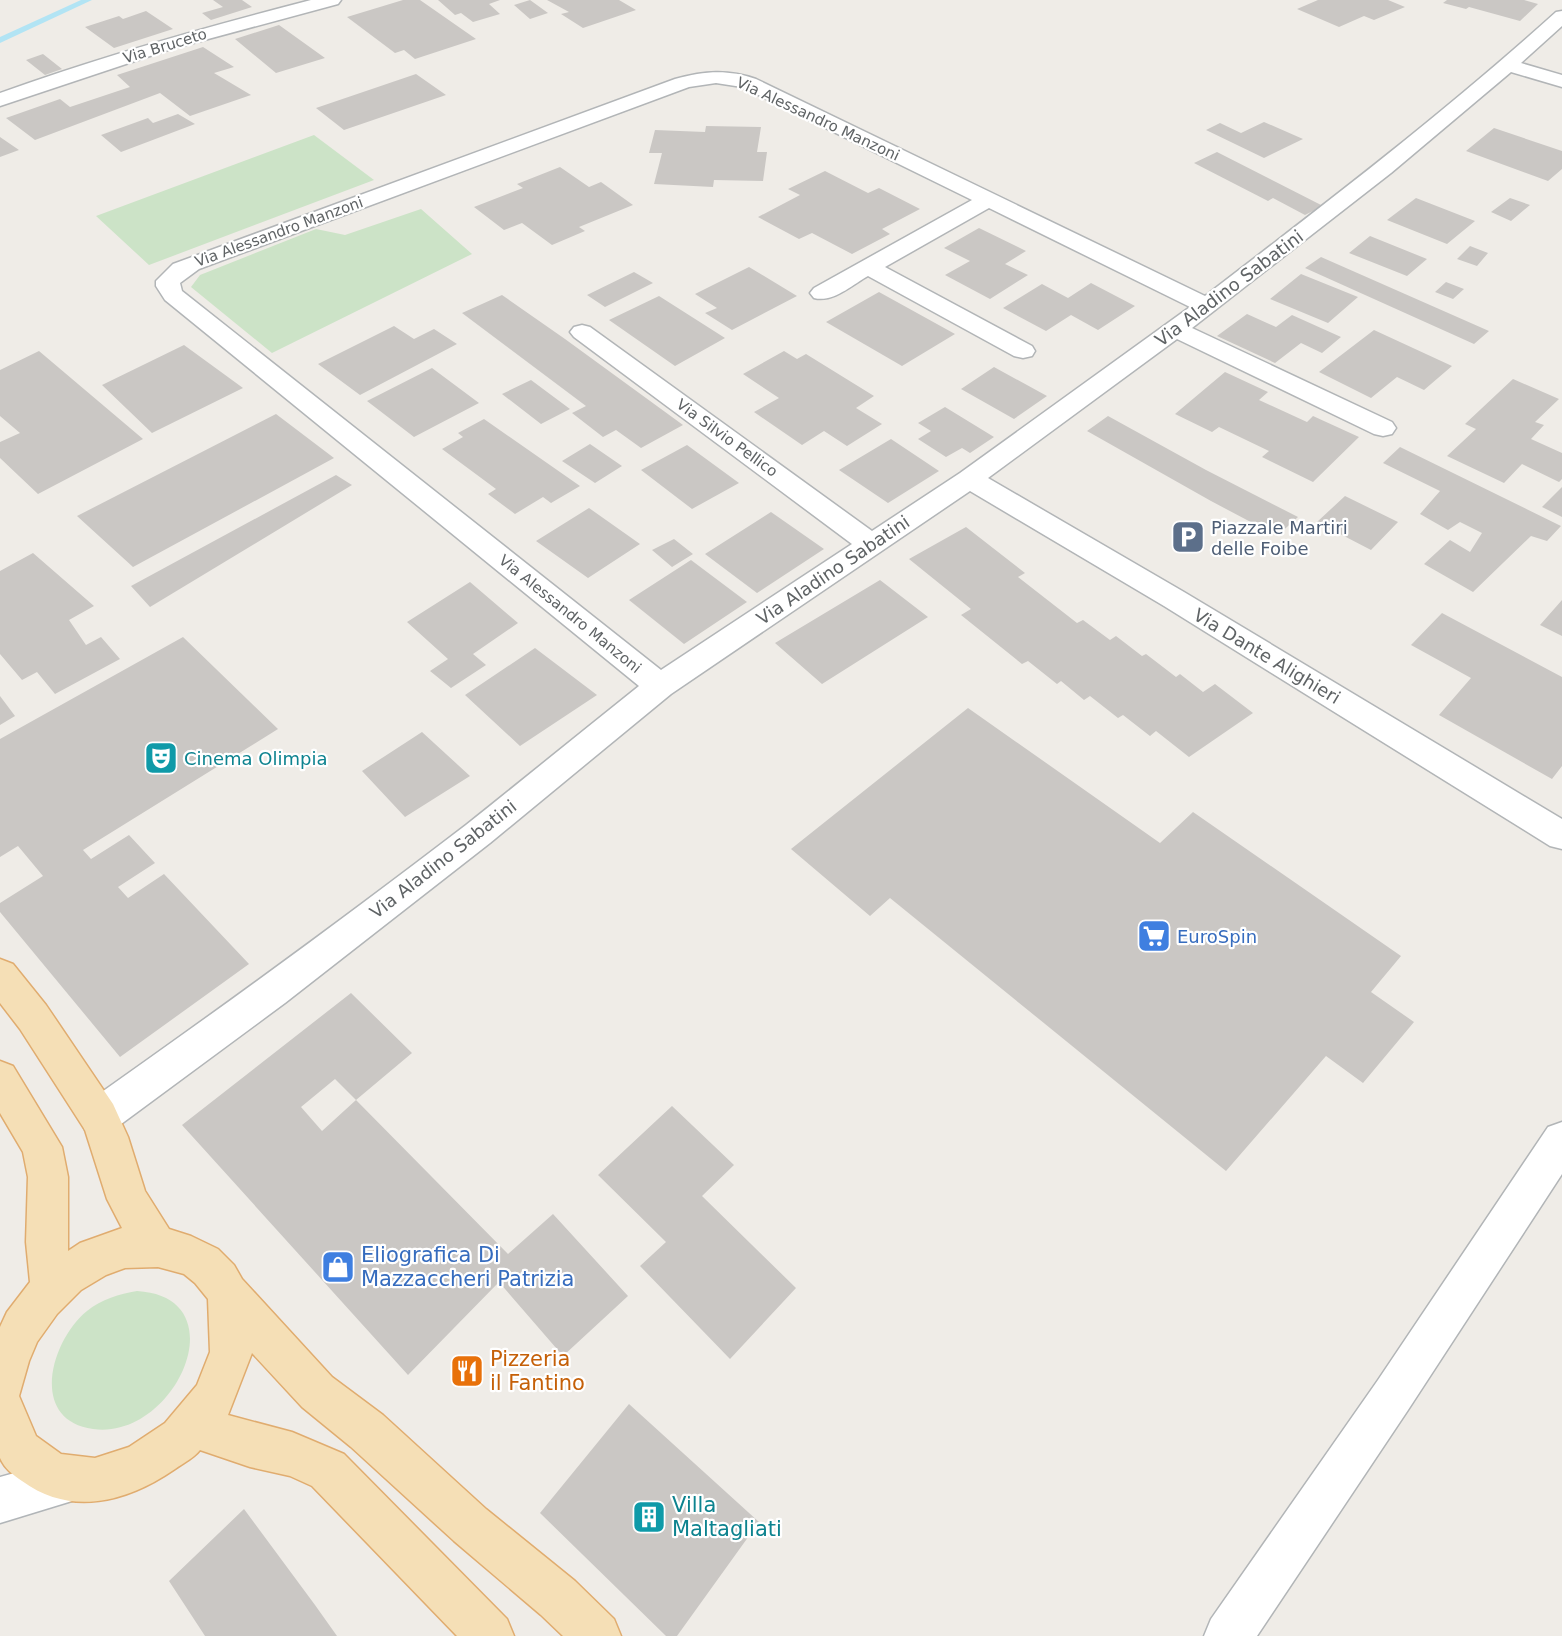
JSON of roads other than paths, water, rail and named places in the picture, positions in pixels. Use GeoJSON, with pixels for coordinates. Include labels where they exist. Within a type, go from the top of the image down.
{"type":"FeatureCollection","features":[{"type":"Feature","properties":{"kind":"main road"},"geometry":{"type":"LineString","coordinates":[[0,975],[33,1017],[99,1117],[109,1137],[127,1199],[156,1246]]}},
{"type":"Feature","properties":{"kind":"main road"},"geometry":{"type":"LineString","coordinates":[[0,1078],[42,1147],[48,1177],[46,1242],[51,1288]]}},
{"type":"Feature","properties":{"kind":"main road"},"geometry":{"type":"LineString","coordinates":[[0,1389],[7,1346],[31,1311],[51,1288],[92,1260],[114,1251],[156,1246],[179,1250],[200,1260],[216,1275],[228,1294],[317,1392],[367,1431],[470,1525],[558,1598],[597,1636]]}},
{"type":"Feature","properties":{"kind":"main road"},"geometry":{"type":"LineString","coordinates":[[0,1404],[4,1425],[16,1449],[34,1468],[69,1481],[114,1477],[144,1467],[172,1448],[195,1426],[214,1400],[227,1372],[234,1344],[234,1327],[228,1294]]}},
{"type":"Feature","properties":{"kind":"main road"},"geometry":{"type":"LineString","coordinates":[[195,1426],[250,1444],[292,1454],[328,1470],[490,1636]]}},
{"type":"Feature","properties":{"kind":"street","name":"Via Bruceto"},"geometry":{"type":"LineString","coordinates":[[0,100],[160,46],[332,0]]}},
{"type":"Feature","properties":{"kind":"street","name":"Via Aladino Sabatini"},"geometry":{"type":"LineString","coordinates":[[99,1117],[272,992],[387,904],[660,686],[969,479],[1208,306],[1384,169],[1508,65],[1562,16]]}},
{"type":"Feature","properties":{"kind":"street"},"geometry":{"type":"LineString","coordinates":[[1508,65],[1562,81]]}},
{"type":"Feature","properties":{"kind":"street","name":"Via Alessandro Manzoni"},"geometry":{"type":"LineString","coordinates":[[660,686],[173,295],[168,281],[181,269],[201,261],[704,77],[728,77],[748,83],[1208,306]]}},
{"type":"Feature","properties":{"kind":"street"},"geometry":{"type":"LineString","coordinates":[[822,293],[987,200]]}},
{"type":"Feature","properties":{"kind":"street"},"geometry":{"type":"LineString","coordinates":[[868,267],[1023,351]]}},
{"type":"Feature","properties":{"kind":"street"},"geometry":{"type":"LineString","coordinates":[[1176,329],[1383,428]]}},
{"type":"Feature","properties":{"kind":"street","name":"Via Silvio Pellico"},"geometry":{"type":"LineString","coordinates":[[582,332],[871,544]]}},
{"type":"Feature","properties":{"kind":"street","name":"Via Dante Alighieri"},"geometry":{"type":"LineString","coordinates":[[969,479],[1174,599],[1562,836]]}},
{"type":"Feature","properties":{"kind":"street"},"geometry":{"type":"LineString","coordinates":[[1228,1636],[1405,1377],[1562,1140]]}},
{"type":"Feature","properties":{"kind":"street"},"geometry":{"type":"LineString","coordinates":[[0,1500],[69,1481]]}},
{"type":"Feature","properties":{"kind":"waterway"},"geometry":{"type":"LineString","coordinates":[[0,40],[88,0]]}},
{"type":"Feature","properties":{"kind":"place","name":"Piazzale Martiri delle Foibe"},"geometry":{"type":"Point","coordinates":[1188,537]}},
{"type":"Feature","properties":{"kind":"place","name":"Cinema Olimpia"},"geometry":{"type":"Point","coordinates":[161,758]}},
{"type":"Feature","properties":{"kind":"place","name":"EuroSpin"},"geometry":{"type":"Point","coordinates":[1154,936]}},
{"type":"Feature","properties":{"kind":"place","name":"Eliografica Di Mazzaccheri Patrizia"},"geometry":{"type":"Point","coordinates":[338,1267]}},
{"type":"Feature","properties":{"kind":"place","name":"Pizzeria il Fantino"},"geometry":{"type":"Point","coordinates":[467,1371]}},
{"type":"Feature","properties":{"kind":"place","name":"Villa Maltagliati"},"geometry":{"type":"Point","coordinates":[649,1517]}}]}
